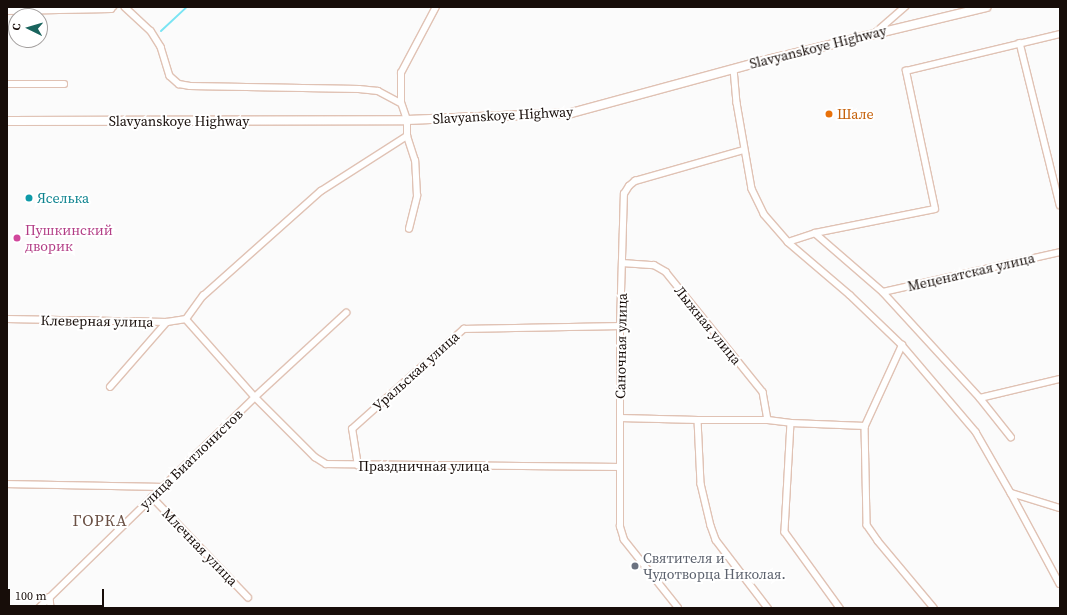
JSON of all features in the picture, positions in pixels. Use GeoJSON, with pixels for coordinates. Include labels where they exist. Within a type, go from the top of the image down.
{"type":"FeatureCollection","features":[{"type":"Feature","properties":{"kind":"main road","name":"Slavyanskoye Highway"},"geometry":{"type":"LineString","coordinates":[[7,121],[407,120],[571,113],[734,69],[875,33],[986,7]]}},
{"type":"Feature","properties":{"kind":"street"},"geometry":{"type":"LineString","coordinates":[[7,11],[110,9],[113,7]]}},
{"type":"Feature","properties":{"kind":"street"},"geometry":{"type":"LineString","coordinates":[[125,7],[151,31],[160,47],[170,76],[179,84],[190,86],[359,89],[378,91],[401,103]]}},
{"type":"Feature","properties":{"kind":"street"},"geometry":{"type":"LineString","coordinates":[[410,229],[417,196],[415,160],[407,136],[407,120],[401,103],[401,73],[436,7]]}},
{"type":"Feature","properties":{"kind":"street"},"geometry":{"type":"LineString","coordinates":[[875,33],[906,7]]}},
{"type":"Feature","properties":{"kind":"street"},"geometry":{"type":"LineString","coordinates":[[788,242],[815,233],[935,209],[906,71],[1060,34]]}},
{"type":"Feature","properties":{"kind":"street"},"geometry":{"type":"LineString","coordinates":[[1020,43],[1060,205]]}},
{"type":"Feature","properties":{"kind":"street"},"geometry":{"type":"LineString","coordinates":[[734,69],[744,150],[752,189],[764,214],[788,242],[850,295],[902,345],[976,432],[1012,493],[1060,584]]}},
{"type":"Feature","properties":{"kind":"street"},"geometry":{"type":"LineString","coordinates":[[7,84],[64,84]]}},
{"type":"Feature","properties":{"kind":"street"},"geometry":{"type":"LineString","coordinates":[[186,319],[203,296],[321,191],[407,136]]}},
{"type":"Feature","properties":{"kind":"street","name":"Саночная улица"},"geometry":{"type":"LineString","coordinates":[[678,608],[624,540],[621,534],[619,467],[620,326],[624,194],[635,180],[744,150]]}},
{"type":"Feature","properties":{"kind":"street"},"geometry":{"type":"LineString","coordinates":[[815,233],[883,292],[980,398],[1011,436]]}},
{"type":"Feature","properties":{"kind":"street","name":"Меценатская улица"},"geometry":{"type":"LineString","coordinates":[[883,292],[1060,252]]}},
{"type":"Feature","properties":{"kind":"street","name":"Лыжная улица"},"geometry":{"type":"LineString","coordinates":[[622,263],[654,265],[666,272],[763,392],[768,420]]}},
{"type":"Feature","properties":{"kind":"street","name":"улица Биатлонистов"},"geometry":{"type":"LineString","coordinates":[[39,608],[255,397],[346,313]]}},
{"type":"Feature","properties":{"kind":"street","name":"Клеверная улица"},"geometry":{"type":"LineString","coordinates":[[7,319],[167,322],[186,319]]}},
{"type":"Feature","properties":{"kind":"street","name":"Праздничная улица"},"geometry":{"type":"LineString","coordinates":[[186,319],[255,397],[315,457],[326,464],[358,466],[619,467]]}},
{"type":"Feature","properties":{"kind":"street"},"geometry":{"type":"LineString","coordinates":[[110,387],[167,322]]}},
{"type":"Feature","properties":{"kind":"street","name":"Уральская улица"},"geometry":{"type":"LineString","coordinates":[[358,466],[352,429],[464,329],[620,326]]}},
{"type":"Feature","properties":{"kind":"street"},"geometry":{"type":"LineString","coordinates":[[902,345],[865,426],[867,525],[878,541],[934,608]]}},
{"type":"Feature","properties":{"kind":"street"},"geometry":{"type":"LineString","coordinates":[[980,398],[1060,379]]}},
{"type":"Feature","properties":{"kind":"street"},"geometry":{"type":"LineString","coordinates":[[620,418],[768,420],[791,423],[865,426]]}},
{"type":"Feature","properties":{"kind":"street"},"geometry":{"type":"LineString","coordinates":[[698,420],[701,484],[711,526],[716,540],[768,608]]}},
{"type":"Feature","properties":{"kind":"street"},"geometry":{"type":"LineString","coordinates":[[791,423],[785,532],[840,608]]}},
{"type":"Feature","properties":{"kind":"street"},"geometry":{"type":"LineString","coordinates":[[7,484],[162,487]]}},
{"type":"Feature","properties":{"kind":"street"},"geometry":{"type":"LineString","coordinates":[[1012,493],[1060,508]]}},
{"type":"Feature","properties":{"kind":"street","name":"Млечная улица"},"geometry":{"type":"LineString","coordinates":[[152,497],[248,597]]}},
{"type":"Feature","properties":{"kind":"street"},"geometry":{"type":"LineString","coordinates":[[50,597],[51,608]]}},
{"type":"Feature","properties":{"kind":"waterway"},"geometry":{"type":"LineString","coordinates":[[161,31],[187,7]]}},
{"type":"Feature","properties":{"kind":"place","name":"Шале"},"geometry":{"type":"Point","coordinates":[829,114]}},
{"type":"Feature","properties":{"kind":"place","name":"Яселька"},"geometry":{"type":"Point","coordinates":[29,198]}},
{"type":"Feature","properties":{"kind":"place","name":"Пушкинский дворик"},"geometry":{"type":"Point","coordinates":[17,238]}},
{"type":"Feature","properties":{"kind":"place","name":"Святителя и Чудотворца Николая."},"geometry":{"type":"Point","coordinates":[635,566]}},
{"type":"Feature","properties":{"kind":"district","name":"ГОРКА"},"geometry":{"type":"Point","coordinates":[100,520]}}]}
